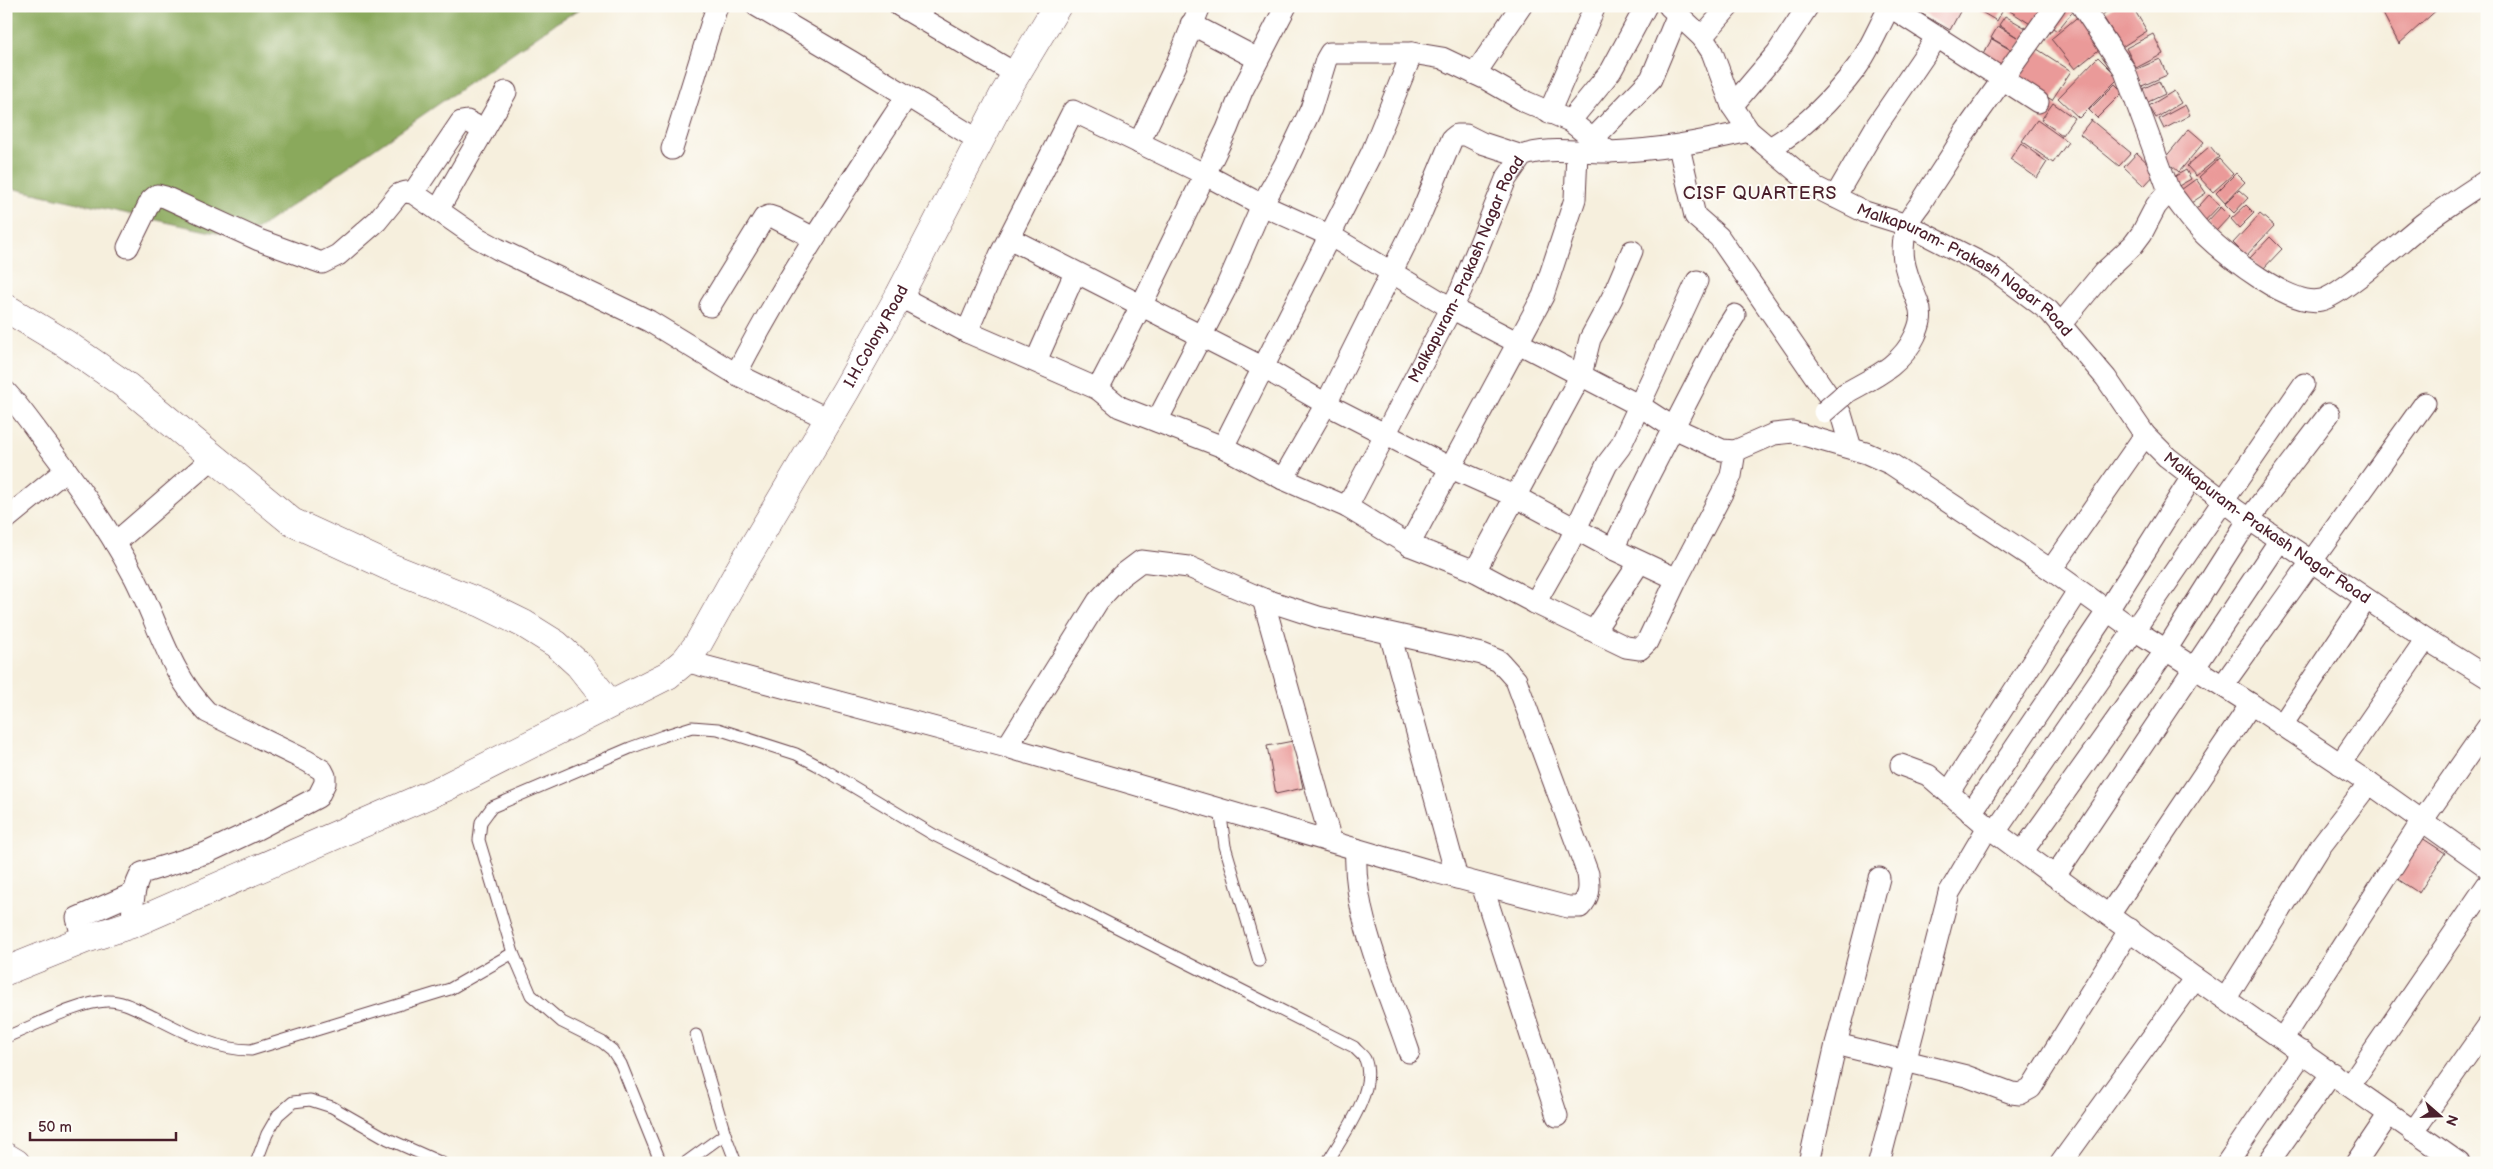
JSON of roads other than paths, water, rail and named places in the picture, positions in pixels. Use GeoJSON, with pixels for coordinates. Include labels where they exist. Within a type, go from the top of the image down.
{"type":"FeatureCollection","features":[{"type":"Feature","properties":{"kind":"street"},"geometry":{"type":"LineString","coordinates":[[672,149],[717,6]]}},
{"type":"Feature","properties":{"kind":"street"},"geometry":{"type":"LineString","coordinates":[[757,6],[980,142]]}},
{"type":"Feature","properties":{"kind":"street"},"geometry":{"type":"LineString","coordinates":[[900,6],[1016,74]]}},
{"type":"Feature","properties":{"kind":"street","name":"I.H.Colony Road"},"geometry":{"type":"LineString","coordinates":[[6,971],[83,940],[132,924],[444,788],[609,703],[668,675],[685,661],[698,644],[736,574],[899,296],[1016,74],[1057,6]]}},
{"type":"Feature","properties":{"kind":"street"},"geometry":{"type":"LineString","coordinates":[[1098,389],[1141,306],[1258,59],[1286,6]]}},
{"type":"Feature","properties":{"kind":"street"},"geometry":{"type":"LineString","coordinates":[[1475,74],[1521,6]]}},
{"type":"Feature","properties":{"kind":"street"},"geometry":{"type":"LineString","coordinates":[[1549,113],[1595,6]]}},
{"type":"Feature","properties":{"kind":"street"},"geometry":{"type":"LineString","coordinates":[[1570,122],[1611,71],[1646,6]]}},
{"type":"Feature","properties":{"kind":"street"},"geometry":{"type":"LineString","coordinates":[[1702,37],[1729,6]]}},
{"type":"Feature","properties":{"kind":"street"},"geometry":{"type":"LineString","coordinates":[[1732,106],[1777,53],[1808,6]]}},
{"type":"Feature","properties":{"kind":"street"},"geometry":{"type":"LineString","coordinates":[[1770,148],[1787,138],[1818,112],[1838,90],[1858,66],[1889,6],[2038,102]]}},
{"type":"Feature","properties":{"kind":"street"},"geometry":{"type":"LineString","coordinates":[[1809,436],[1824,412],[1846,393],[1894,366],[1905,355],[1919,327],[1921,315],[1919,304],[1904,268],[1903,254],[1907,225],[1954,154],[1965,132],[2055,6]]}},
{"type":"Feature","properties":{"kind":"street"},"geometry":{"type":"LineString","coordinates":[[2082,6],[2124,68],[2169,191],[2204,235],[2259,278],[2291,296],[2312,301],[2323,300],[2341,289],[2425,222],[2487,180]]}},
{"type":"Feature","properties":{"kind":"street"},"geometry":{"type":"LineString","coordinates":[[1409,544],[1543,296],[1593,148],[1651,79],[1673,10],[1702,37],[1712,52],[1732,106],[1749,132]]}},
{"type":"Feature","properties":{"kind":"street"},"geometry":{"type":"LineString","coordinates":[[1139,143],[1177,63],[1196,15],[1258,59]]}},
{"type":"Feature","properties":{"kind":"street"},"geometry":{"type":"LineString","coordinates":[[1835,197],[1878,125],[1937,38]]}},
{"type":"Feature","properties":{"kind":"street"},"geometry":{"type":"LineString","coordinates":[[1157,421],[1225,290],[1262,205],[1285,164],[1311,109],[1326,60],[1330,53],[1412,53],[1442,58],[1514,96],[1570,122],[1593,148]]}},
{"type":"Feature","properties":{"kind":"street"},"geometry":{"type":"LineString","coordinates":[[1223,447],[1331,236],[1341,210],[1372,152],[1412,53]]}},
{"type":"Feature","properties":{"kind":"street"},"geometry":{"type":"LineString","coordinates":[[438,210],[506,92]]}},
{"type":"Feature","properties":{"kind":"street"},"geometry":{"type":"LineString","coordinates":[[736,374],[766,315],[907,96]]}},
{"type":"Feature","properties":{"kind":"street"},"geometry":{"type":"LineString","coordinates":[[967,332],[1009,238],[1073,112],[1204,174],[1262,205],[1331,236],[1392,270],[1451,308],[1640,406],[1674,428],[1722,450],[1735,451],[1784,431],[1809,436],[1858,451],[1891,464],[2052,570],[2078,591],[2108,610],[2135,631],[2223,685],[2370,783],[2487,867]]}},
{"type":"Feature","properties":{"kind":"street"},"geometry":{"type":"LineString","coordinates":[[413,193],[461,122],[467,121],[484,130]]}},
{"type":"Feature","properties":{"kind":"street","name":"Malkapuram- Prakash Nagar Road"},"geometry":{"type":"LineString","coordinates":[[1347,507],[1461,290],[1506,179],[1522,156],[1541,152],[1593,148],[1679,147],[1749,132],[1815,188],[1865,212],[1907,225],[1993,269],[2049,311],[2106,378],[2145,435],[2167,457],[2249,518],[2366,599],[2426,639],[2485,672]]}},
{"type":"Feature","properties":{"kind":"street"},"geometry":{"type":"LineString","coordinates":[[1283,480],[1326,404],[1422,210],[1445,154],[1457,135],[1466,135],[1482,143],[1522,156]]}},
{"type":"Feature","properties":{"kind":"street"},"geometry":{"type":"LineString","coordinates":[[1679,147],[1695,216],[1719,237],[1841,414],[1858,451]]}},
{"type":"Feature","properties":{"kind":"street"},"geometry":{"type":"LineString","coordinates":[[2060,325],[2103,273],[2133,245],[2142,233],[2156,206],[2169,191]]}},
{"type":"Feature","properties":{"kind":"street"},"geometry":{"type":"LineString","coordinates":[[128,247],[151,200],[157,195],[259,240],[322,263],[338,255],[371,227],[399,194],[413,193],[498,250],[656,325],[736,374],[828,419]]}},
{"type":"Feature","properties":{"kind":"street"},"geometry":{"type":"LineString","coordinates":[[710,306],[764,218],[769,216],[775,218],[814,238]]}},
{"type":"Feature","properties":{"kind":"street"},"geometry":{"type":"LineString","coordinates":[[1009,238],[1264,368],[1326,404],[1386,433],[1451,468],[1514,496],[1614,549],[1677,579]]}},
{"type":"Feature","properties":{"kind":"street"},"geometry":{"type":"LineString","coordinates":[[1475,571],[1497,533],[1514,496],[1581,376],[1590,339],[1612,298],[1632,251]]}},
{"type":"Feature","properties":{"kind":"street"},"geometry":{"type":"LineString","coordinates":[[1036,360],[1075,273]]}},
{"type":"Feature","properties":{"kind":"street"},"geometry":{"type":"LineString","coordinates":[[1535,603],[1576,529],[1608,464],[1620,447],[1697,281]]}},
{"type":"Feature","properties":{"kind":"street"},"geometry":{"type":"LineString","coordinates":[[899,296],[967,332],[1036,360],[1098,389],[1120,407],[1223,447],[1283,480],[1347,507],[1409,544],[1475,571],[1535,603],[1626,647],[1640,649],[1647,642],[1730,476],[1735,451]]}},
{"type":"Feature","properties":{"kind":"street"},"geometry":{"type":"LineString","coordinates":[[6,308],[66,344],[128,387],[198,470],[292,522],[390,567],[481,603],[524,624],[556,644],[579,664],[609,703]]}},
{"type":"Feature","properties":{"kind":"street"},"geometry":{"type":"LineString","coordinates":[[1614,549],[1716,345],[1734,315]]}},
{"type":"Feature","properties":{"kind":"street"},"geometry":{"type":"LineString","coordinates":[[1879,1163],[1904,1062],[1952,886],[1991,829],[2135,631],[2304,384]]}},
{"type":"Feature","properties":{"kind":"street"},"geometry":{"type":"LineString","coordinates":[[6,392],[66,470],[115,543],[134,577],[180,679],[196,701],[207,712],[322,770],[326,783],[318,797],[257,829],[206,853],[142,873],[137,881],[134,893],[132,924]]}},
{"type":"Feature","properties":{"kind":"street"},"geometry":{"type":"LineString","coordinates":[[2223,685],[2426,403]]}},
{"type":"Feature","properties":{"kind":"street"},"geometry":{"type":"LineString","coordinates":[[2023,851],[2166,650],[2249,518],[2328,414]]}},
{"type":"Feature","properties":{"kind":"street"},"geometry":{"type":"LineString","coordinates":[[2052,570],[2145,435]]}},
{"type":"Feature","properties":{"kind":"street"},"geometry":{"type":"LineString","coordinates":[[6,519],[66,470]]}},
{"type":"Feature","properties":{"kind":"street"},"geometry":{"type":"LineString","coordinates":[[115,543],[198,470]]}},
{"type":"Feature","properties":{"kind":"street"},"geometry":{"type":"LineString","coordinates":[[1971,812],[2108,610],[2192,477]]}},
{"type":"Feature","properties":{"kind":"street"},"geometry":{"type":"LineString","coordinates":[[2055,876],[2280,540]]}},
{"type":"Feature","properties":{"kind":"street"},"geometry":{"type":"LineString","coordinates":[[685,661],[1007,747],[1457,878],[1568,907],[1580,907],[1586,900],[1590,888],[1588,874],[1516,680],[1500,661],[1482,654],[1318,617],[1263,599],[1188,567],[1141,561],[1121,576],[1098,601],[1007,747]]}},
{"type":"Feature","properties":{"kind":"street"},"geometry":{"type":"LineString","coordinates":[[1594,631],[1640,562]]}},
{"type":"Feature","properties":{"kind":"street"},"geometry":{"type":"LineString","coordinates":[[1949,792],[2078,591]]}},
{"type":"Feature","properties":{"kind":"street"},"geometry":{"type":"LineString","coordinates":[[1263,599],[1331,842]]}},
{"type":"Feature","properties":{"kind":"street"},"geometry":{"type":"LineString","coordinates":[[2282,725],[2366,599]]}},
{"type":"Feature","properties":{"kind":"street"},"geometry":{"type":"LineString","coordinates":[[1390,634],[1457,878]]}},
{"type":"Feature","properties":{"kind":"street"},"geometry":{"type":"LineString","coordinates":[[2340,764],[2426,639]]}},
{"type":"Feature","properties":{"kind":"street"},"geometry":{"type":"LineString","coordinates":[[2109,914],[2251,704]]}},
{"type":"Feature","properties":{"kind":"street"},"geometry":{"type":"LineString","coordinates":[[2283,1038],[2422,821],[2487,728]]}},
{"type":"Feature","properties":{"kind":"street"},"geometry":{"type":"LineString","coordinates":[[1901,765],[1928,775],[1991,829],[2195,978],[2350,1084],[2449,1160]]}},
{"type":"Feature","properties":{"kind":"street"},"geometry":{"type":"LineString","coordinates":[[2226,998],[2320,847],[2370,783]]}},
{"type":"Feature","properties":{"kind":"street"},"geometry":{"type":"LineString","coordinates":[[1356,849],[1355,873],[1364,921],[1409,1052]]}},
{"type":"Feature","properties":{"kind":"street"},"geometry":{"type":"LineString","coordinates":[[1809,1163],[1836,1044],[1880,878]]}},
{"type":"Feature","properties":{"kind":"street"},"geometry":{"type":"LineString","coordinates":[[1482,885],[1557,1116]]}},
{"type":"Feature","properties":{"kind":"street"},"geometry":{"type":"LineString","coordinates":[[2350,1084],[2487,886]]}},
{"type":"Feature","properties":{"kind":"street"},"geometry":{"type":"LineString","coordinates":[[83,940],[77,918],[134,893]]}},
{"type":"Feature","properties":{"kind":"street"},"geometry":{"type":"LineString","coordinates":[[1836,1044],[1989,1084],[2020,1094],[2031,1088],[2130,929]]}},
{"type":"Feature","properties":{"kind":"street"},"geometry":{"type":"LineString","coordinates":[[2061,1163],[2195,978]]}},
{"type":"Feature","properties":{"kind":"street"},"geometry":{"type":"LineString","coordinates":[[2413,1132],[2487,1027]]}},
{"type":"Feature","properties":{"kind":"street"},"geometry":{"type":"LineString","coordinates":[[2226,1163],[2303,1052]]}},
{"type":"Feature","properties":{"kind":"street"},"geometry":{"type":"LineString","coordinates":[[2268,1163],[2332,1072]]}},
{"type":"Feature","properties":{"kind":"street"},"geometry":{"type":"LineString","coordinates":[[2356,1163],[2389,1114]]}},
{"type":"Feature","properties":{"kind":"street"},"geometry":{"type":"LineString","coordinates":[[6,1157],[16,1163]]}},
{"type":"Feature","properties":{"kind":"lane"},"geometry":{"type":"LineString","coordinates":[[661,1163],[621,1064],[612,1050],[602,1042],[552,1015],[532,995],[512,953],[479,840],[482,822],[492,807],[630,748],[692,727],[718,729],[796,754],[934,834],[1354,1047],[1364,1058],[1368,1078],[1362,1103],[1327,1163]]}},
{"type":"Feature","properties":{"kind":"lane"},"geometry":{"type":"LineString","coordinates":[[1220,809],[1224,846],[1259,961]]}},
{"type":"Feature","properties":{"kind":"lane"},"geometry":{"type":"LineString","coordinates":[[6,1037],[92,1002],[110,1000],[130,1006],[187,1034],[232,1050],[251,1050],[450,989],[512,953]]}},
{"type":"Feature","properties":{"kind":"lane"},"geometry":{"type":"LineString","coordinates":[[696,1035],[725,1134],[736,1163]]}},
{"type":"Feature","properties":{"kind":"lane"},"geometry":{"type":"LineString","coordinates":[[256,1163],[267,1134],[278,1115],[294,1102],[310,1100],[332,1107],[388,1139],[442,1163]]}},
{"type":"Feature","properties":{"kind":"lane"},"geometry":{"type":"LineString","coordinates":[[685,1163],[725,1134]]}},
{"type":"Feature","properties":{"kind":"district","name":"CISF QUARTERS"},"geometry":{"type":"Point","coordinates":[1760,193]}}]}
